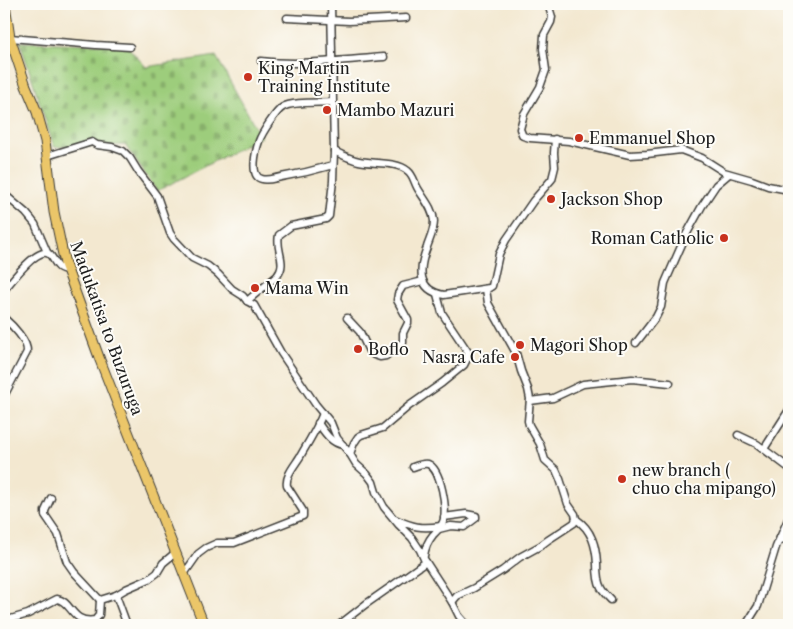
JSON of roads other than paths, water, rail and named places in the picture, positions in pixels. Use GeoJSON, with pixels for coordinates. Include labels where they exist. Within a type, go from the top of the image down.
{"type":"FeatureCollection","features":[{"type":"Feature","properties":{"kind":"main road","name":"Madukatisa to Buzuruga"},"geometry":{"type":"LineString","coordinates":[[5,4],[10,38],[37,112],[45,141],[54,212],[65,264],[100,360],[204,625]]}},
{"type":"Feature","properties":{"kind":"street"},"geometry":{"type":"LineString","coordinates":[[246,301],[281,272],[283,266],[278,244],[279,236],[291,226],[326,219],[328,216],[334,151],[330,4]]}},
{"type":"Feature","properties":{"kind":"street"},"geometry":{"type":"LineString","coordinates":[[548,4],[552,17],[543,41],[546,70],[540,87],[526,110],[520,130],[523,136],[569,141],[630,155],[681,150],[702,158],[729,174],[768,186],[789,190]]}},
{"type":"Feature","properties":{"kind":"street"},"geometry":{"type":"LineString","coordinates":[[287,18],[349,21],[406,18]]}},
{"type":"Feature","properties":{"kind":"street"},"geometry":{"type":"LineString","coordinates":[[10,38],[130,47]]}},
{"type":"Feature","properties":{"kind":"street"},"geometry":{"type":"LineString","coordinates":[[261,61],[333,61],[384,57]]}},
{"type":"Feature","properties":{"kind":"street"},"geometry":{"type":"LineString","coordinates":[[333,102],[296,103],[282,108],[268,126],[260,141],[254,169],[255,174],[261,180],[301,174],[333,165]]}},
{"type":"Feature","properties":{"kind":"street"},"geometry":{"type":"LineString","coordinates":[[334,151],[360,161],[400,166],[409,172],[429,206],[434,220],[433,230],[424,256],[423,281],[429,290],[437,294],[449,295],[489,288],[493,282],[499,254],[506,240],[552,179],[555,168],[554,139]]}},
{"type":"Feature","properties":{"kind":"street"},"geometry":{"type":"LineString","coordinates":[[47,156],[92,142],[97,146],[116,148],[123,151],[130,158],[157,196],[170,233],[174,238],[192,258],[208,266],[232,289],[243,296],[246,301],[254,305],[281,353],[331,423],[337,438],[356,464],[373,482],[379,499],[384,506],[412,538],[459,616],[467,625]]}},
{"type":"Feature","properties":{"kind":"street"},"geometry":{"type":"LineString","coordinates":[[636,344],[661,307],[665,283],[670,269],[694,221],[716,185],[729,174]]}},
{"type":"Feature","properties":{"kind":"street"},"geometry":{"type":"LineString","coordinates":[[4,194],[26,213],[35,224],[47,252],[58,267],[68,270]]}},
{"type":"Feature","properties":{"kind":"street"},"geometry":{"type":"LineString","coordinates":[[4,290],[26,264],[40,254],[47,252]]}},
{"type":"Feature","properties":{"kind":"street"},"geometry":{"type":"LineString","coordinates":[[348,318],[363,335],[369,351],[380,357],[386,356],[403,343],[403,333],[408,323],[398,304],[398,294],[403,286],[423,281]]}},
{"type":"Feature","properties":{"kind":"street"},"geometry":{"type":"LineString","coordinates":[[486,289],[487,300],[516,353],[520,371],[528,389],[530,401],[529,425],[540,444],[545,460],[556,470],[568,504],[576,519],[591,535],[600,587],[611,600]]}},
{"type":"Feature","properties":{"kind":"street"},"geometry":{"type":"LineString","coordinates":[[350,454],[358,437],[383,428],[467,361],[468,352],[442,313],[437,294]]}},
{"type":"Feature","properties":{"kind":"street"},"geometry":{"type":"LineString","coordinates":[[4,318],[26,344],[28,352],[4,396]]}},
{"type":"Feature","properties":{"kind":"street"},"geometry":{"type":"LineString","coordinates":[[530,401],[553,398],[583,384],[632,379],[670,383]]}},
{"type":"Feature","properties":{"kind":"street"},"geometry":{"type":"LineString","coordinates":[[764,448],[789,410]]}},
{"type":"Feature","properties":{"kind":"street"},"geometry":{"type":"LineString","coordinates":[[184,574],[198,554],[206,548],[217,543],[234,542],[303,516],[303,511],[286,482],[318,424],[322,412]]}},
{"type":"Feature","properties":{"kind":"street"},"geometry":{"type":"LineString","coordinates":[[318,424],[331,440],[338,445],[343,445]]}},
{"type":"Feature","properties":{"kind":"street"},"geometry":{"type":"LineString","coordinates":[[738,435],[764,448],[789,468]]}},
{"type":"Feature","properties":{"kind":"street"},"geometry":{"type":"LineString","coordinates":[[413,467],[426,464],[434,469],[440,480],[444,503],[444,517],[440,527],[430,539],[424,551],[425,560]]}},
{"type":"Feature","properties":{"kind":"street"},"geometry":{"type":"LineString","coordinates":[[4,621],[28,614],[57,599],[62,600],[75,615],[89,623],[99,615],[100,600],[67,562],[60,538],[45,516],[46,508],[51,498]]}},
{"type":"Feature","properties":{"kind":"street"},"geometry":{"type":"LineString","coordinates":[[394,519],[423,528],[451,526],[464,528],[476,518],[476,516],[466,514],[444,517]]}},
{"type":"Feature","properties":{"kind":"street"},"geometry":{"type":"LineString","coordinates":[[746,625],[758,606],[776,547],[789,518]]}},
{"type":"Feature","properties":{"kind":"street"},"geometry":{"type":"LineString","coordinates":[[452,602],[461,593],[474,588],[574,524],[576,519]]}},
{"type":"Feature","properties":{"kind":"street"},"geometry":{"type":"LineString","coordinates":[[780,538],[789,542]]}},
{"type":"Feature","properties":{"kind":"street"},"geometry":{"type":"LineString","coordinates":[[100,600],[116,595],[149,579],[157,573],[162,563],[175,554]]}},
{"type":"Feature","properties":{"kind":"street"},"geometry":{"type":"LineString","coordinates":[[339,625],[425,560]]}},
{"type":"Feature","properties":{"kind":"street"},"geometry":{"type":"LineString","coordinates":[[116,595],[127,625]]}},
{"type":"Feature","properties":{"kind":"place","name":"King Martin Training Institute"},"geometry":{"type":"Point","coordinates":[248,77]}},
{"type":"Feature","properties":{"kind":"place","name":"Mambo Mazuri"},"geometry":{"type":"Point","coordinates":[327,110]}},
{"type":"Feature","properties":{"kind":"place","name":"Emmanuel Shop"},"geometry":{"type":"Point","coordinates":[579,138]}},
{"type":"Feature","properties":{"kind":"place","name":"Jackson Shop"},"geometry":{"type":"Point","coordinates":[551,199]}},
{"type":"Feature","properties":{"kind":"place","name":"Roman Catholic"},"geometry":{"type":"Point","coordinates":[724,238]}},
{"type":"Feature","properties":{"kind":"place","name":"Mama Win"},"geometry":{"type":"Point","coordinates":[255,288]}},
{"type":"Feature","properties":{"kind":"place","name":"Magori Shop"},"geometry":{"type":"Point","coordinates":[520,345]}},
{"type":"Feature","properties":{"kind":"place","name":"Boflo"},"geometry":{"type":"Point","coordinates":[358,349]}},
{"type":"Feature","properties":{"kind":"place","name":"Nasra Cafe"},"geometry":{"type":"Point","coordinates":[515,357]}},
{"type":"Feature","properties":{"kind":"place","name":"new branch ( chuo cha mipango)"},"geometry":{"type":"Point","coordinates":[622,479]}}]}
